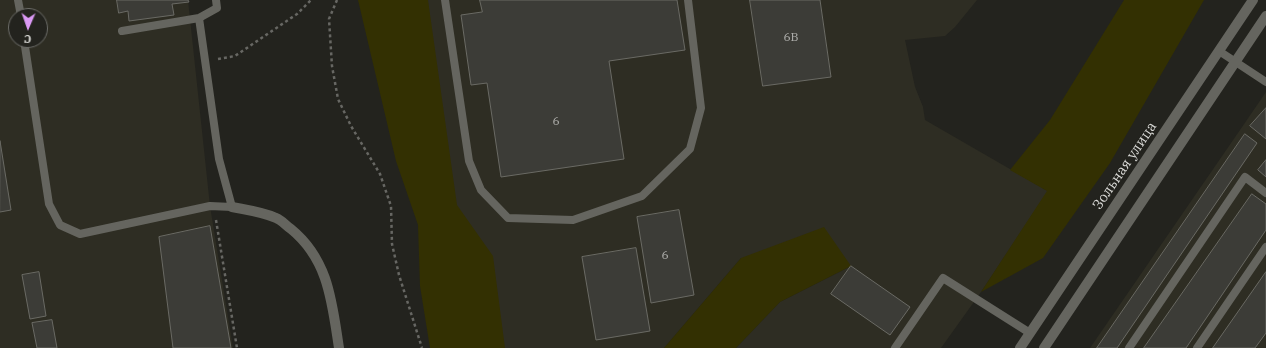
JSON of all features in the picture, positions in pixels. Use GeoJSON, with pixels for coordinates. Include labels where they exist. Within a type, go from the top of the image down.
{"type":"FeatureCollection","features":[{"type":"Feature","properties":{"kind":"street","name":"Зольная улица"},"geometry":{"type":"LineString","coordinates":[[1020,348],[1253,0]]}},
{"type":"Feature","properties":{"kind":"street"},"geometry":{"type":"LineString","coordinates":[[1044,348],[1266,16]]}},
{"type":"Feature","properties":{"kind":"street"},"geometry":{"type":"LineString","coordinates":[[232,207],[251,210],[277,218],[296,233],[311,250],[321,265],[330,295],[339,348]]}},
{"type":"Feature","properties":{"kind":"lane"},"geometry":{"type":"LineString","coordinates":[[122,31],[199,18],[217,8],[216,0]]}},
{"type":"Feature","properties":{"kind":"lane"},"geometry":{"type":"LineString","coordinates":[[445,0],[469,160],[481,190],[508,218],[573,220],[642,196],[690,149],[701,108],[688,0]]}},
{"type":"Feature","properties":{"kind":"lane"},"geometry":{"type":"LineString","coordinates":[[25,48],[49,204],[60,225],[80,234],[210,206],[232,207],[220,159],[199,18]]}},
{"type":"Feature","properties":{"kind":"lane"},"geometry":{"type":"LineString","coordinates":[[1219,51],[1266,82]]}},
{"type":"Feature","properties":{"kind":"lane"},"geometry":{"type":"LineString","coordinates":[[1129,348],[1245,176],[1266,193]]}},
{"type":"Feature","properties":{"kind":"lane"},"geometry":{"type":"LineString","coordinates":[[1197,348],[1266,248]]}},
{"type":"Feature","properties":{"kind":"lane"},"geometry":{"type":"LineString","coordinates":[[895,348],[943,278],[1030,333]]}},
{"type":"Feature","properties":{"kind":"path"},"geometry":{"type":"LineString","coordinates":[[205,61],[235,56],[297,14],[311,0]]}},
{"type":"Feature","properties":{"kind":"path"},"geometry":{"type":"LineString","coordinates":[[337,0],[329,19],[332,66],[338,99],[351,126],[380,174],[391,206],[392,244],[399,275],[422,348]]}},
{"type":"Feature","properties":{"kind":"path"},"geometry":{"type":"LineString","coordinates":[[214,207],[237,348]]}},
{"type":"Feature","properties":{"kind":"shaded area"},"geometry":{"type":"Polygon","coordinates":[[[0,0],[188,0],[210,206],[233,348],[0,348],[0,0]]]}},
{"type":"Feature","properties":{"kind":"shaded area"},"geometry":{"type":"Polygon","coordinates":[[[358,0],[428,0],[457,205],[493,256],[505,348],[430,348],[420,286],[418,225],[396,161],[358,0]]]}},
{"type":"Feature","properties":{"kind":"shaded area"},"geometry":{"type":"Polygon","coordinates":[[[422,0],[977,0],[955,27],[945,36],[905,40],[915,87],[923,107],[925,120],[1048,191],[981,292],[941,348],[736,348],[780,302],[851,266],[741,258],[664,348],[464,348],[422,0]]]}},
{"type":"Feature","properties":{"kind":"shaded area"},"geometry":{"type":"Polygon","coordinates":[[[1124,0],[1204,0],[1110,163],[1043,258],[981,292],[1047,191],[1010,170],[1050,120],[1124,0]]]}},
{"type":"Feature","properties":{"kind":"shaded area"},"geometry":{"type":"Polygon","coordinates":[[[1266,92],[1266,348],[1090,348],[1240,130],[1266,92]]]}},
{"type":"Feature","properties":{"kind":"shaded area"},"geometry":{"type":"Polygon","coordinates":[[[824,227],[851,266],[780,302],[736,348],[664,348],[741,258],[824,227]]]}},
{"type":"Feature","properties":{"kind":"building"},"geometry":{"type":"Polygon","coordinates":[[[117,0],[188,0],[189,2],[172,4],[174,15],[129,21],[128,11],[119,13],[117,0]]]}},
{"type":"Feature","properties":{"kind":"building"},"geometry":{"type":"Polygon","coordinates":[[[480,0],[677,0],[685,50],[609,61],[624,159],[501,177],[487,83],[471,85],[461,15],[482,12],[480,0]]]}},
{"type":"Feature","properties":{"kind":"building"},"geometry":{"type":"Polygon","coordinates":[[[750,0],[820,0],[831,77],[763,86],[750,0]]]}},
{"type":"Feature","properties":{"kind":"building"},"geometry":{"type":"Polygon","coordinates":[[[1266,108],[1266,139],[1250,126],[1266,108]]]}},
{"type":"Feature","properties":{"kind":"building"},"geometry":{"type":"Polygon","coordinates":[[[1245,134],[1257,143],[1117,348],[1097,348],[1245,134]]]}},
{"type":"Feature","properties":{"kind":"building"},"geometry":{"type":"Polygon","coordinates":[[[0,141],[11,210],[0,212],[0,141]]]}},
{"type":"Feature","properties":{"kind":"building"},"geometry":{"type":"Polygon","coordinates":[[[1266,160],[1266,177],[1258,170],[1266,160]]]}},
{"type":"Feature","properties":{"kind":"building"},"geometry":{"type":"Polygon","coordinates":[[[1252,194],[1266,204],[1266,230],[1186,348],[1144,348],[1252,194]]]}},
{"type":"Feature","properties":{"kind":"building"},"geometry":{"type":"Polygon","coordinates":[[[679,210],[694,295],[651,303],[637,217],[679,210]]]}},
{"type":"Feature","properties":{"kind":"building"},"geometry":{"type":"Polygon","coordinates":[[[210,226],[231,348],[173,348],[159,237],[210,226]]]}},
{"type":"Feature","properties":{"kind":"building"},"geometry":{"type":"Polygon","coordinates":[[[636,248],[650,331],[596,340],[582,257],[636,248]]]}},
{"type":"Feature","properties":{"kind":"building"},"geometry":{"type":"Polygon","coordinates":[[[851,266],[910,307],[890,335],[831,294],[851,266]]]}},
{"type":"Feature","properties":{"kind":"building"},"geometry":{"type":"Polygon","coordinates":[[[39,272],[46,316],[30,319],[22,275],[39,272]]]}},
{"type":"Feature","properties":{"kind":"building"},"geometry":{"type":"Polygon","coordinates":[[[1266,272],[1266,333],[1255,348],[1213,348],[1266,272]]]}},
{"type":"Feature","properties":{"kind":"building"},"geometry":{"type":"Polygon","coordinates":[[[52,320],[57,348],[37,348],[32,323],[52,320]]]}}]}
